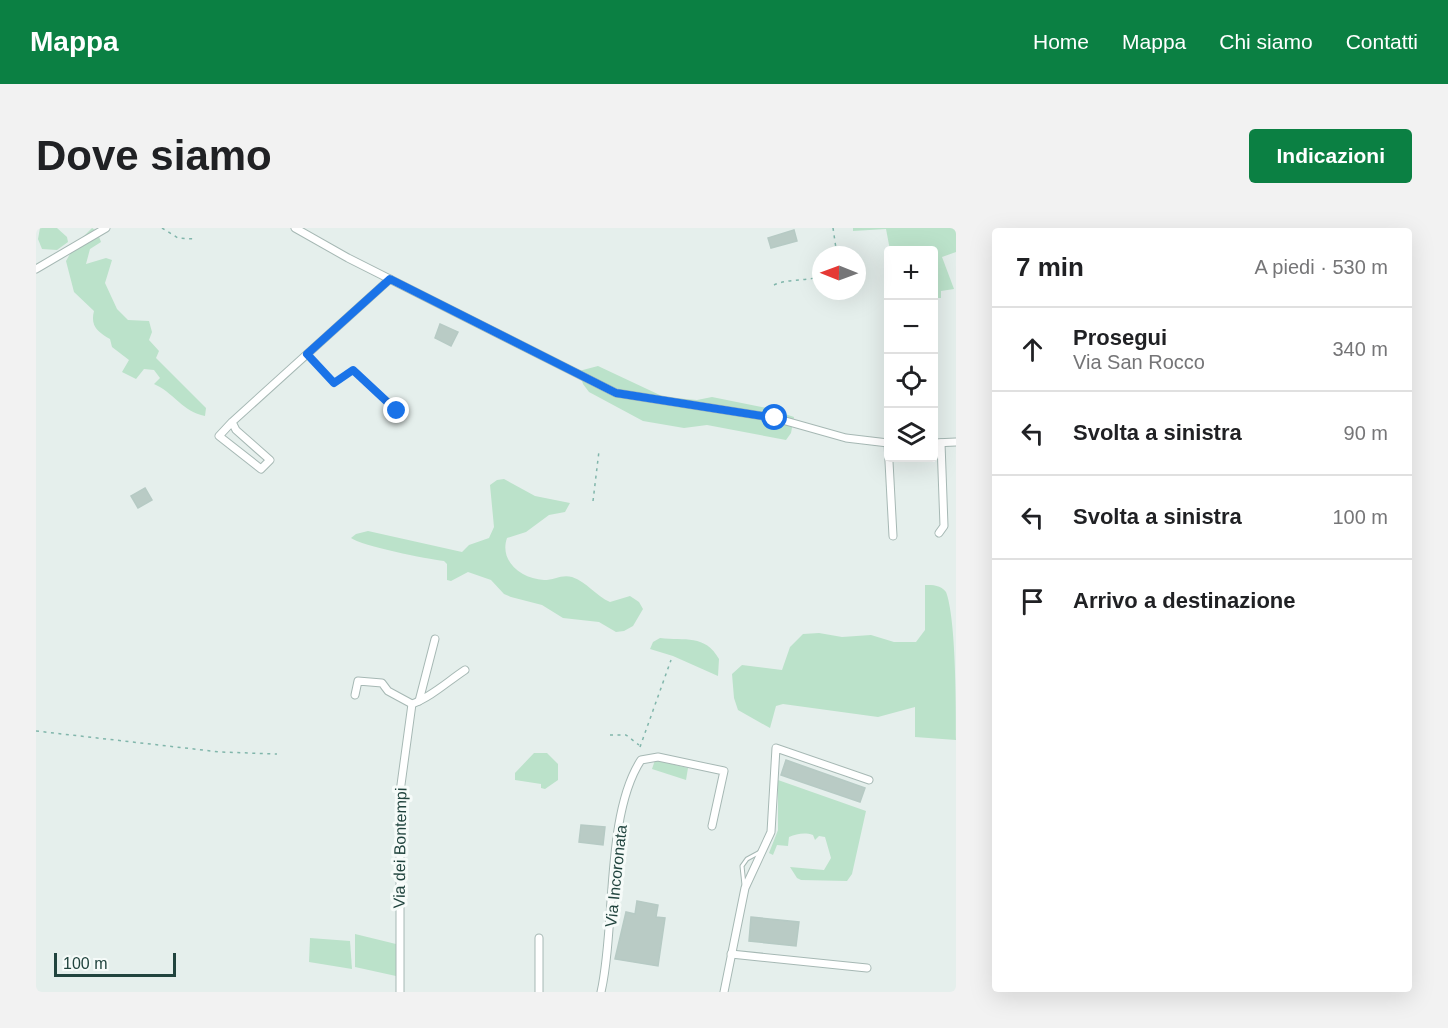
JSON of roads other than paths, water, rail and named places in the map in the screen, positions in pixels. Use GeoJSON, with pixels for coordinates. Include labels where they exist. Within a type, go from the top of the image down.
{"type":"FeatureCollection","features":[{"type":"Feature","properties":{"kind":"street"},"geometry":{"type":"LineString","coordinates":[[36,269],[106,228]]}},
{"type":"Feature","properties":{"kind":"street"},"geometry":{"type":"LineString","coordinates":[[295,228],[390,279],[616,393],[775,418],[846,438],[884,443]]}},
{"type":"Feature","properties":{"kind":"street"},"geometry":{"type":"LineString","coordinates":[[232,422],[236,430],[270,460],[261,469],[219,436],[232,422],[390,279]]}},
{"type":"Feature","properties":{"kind":"street"},"geometry":{"type":"LineString","coordinates":[[938,443],[956,442]]}},
{"type":"Feature","properties":{"kind":"street"},"geometry":{"type":"LineString","coordinates":[[938,455],[944,526],[939,533]]}},
{"type":"Feature","properties":{"kind":"street"},"geometry":{"type":"LineString","coordinates":[[889,462],[893,536]]}},
{"type":"Feature","properties":{"kind":"street","name":"Via dei Bontempi"},"geometry":{"type":"LineString","coordinates":[[400,992],[400,792],[415,702],[435,639]]}},
{"type":"Feature","properties":{"kind":"street"},"geometry":{"type":"LineString","coordinates":[[355,695],[358,681],[373,681],[382,683],[388,690],[415,702],[428,698],[434,689],[465,670]]}},
{"type":"Feature","properties":{"kind":"street"},"geometry":{"type":"LineString","coordinates":[[724,992],[745,888],[771,832],[776,748],[869,780]]}},
{"type":"Feature","properties":{"kind":"street","name":"Via Incoronata"},"geometry":{"type":"LineString","coordinates":[[600,992],[611,924],[617,836],[629,787],[641,760],[658,757],[724,771],[712,826]]}},
{"type":"Feature","properties":{"kind":"street"},"geometry":{"type":"LineString","coordinates":[[539,938],[539,992]]}},
{"type":"Feature","properties":{"kind":"street"},"geometry":{"type":"LineString","coordinates":[[731,954],[867,968]]}}]}
